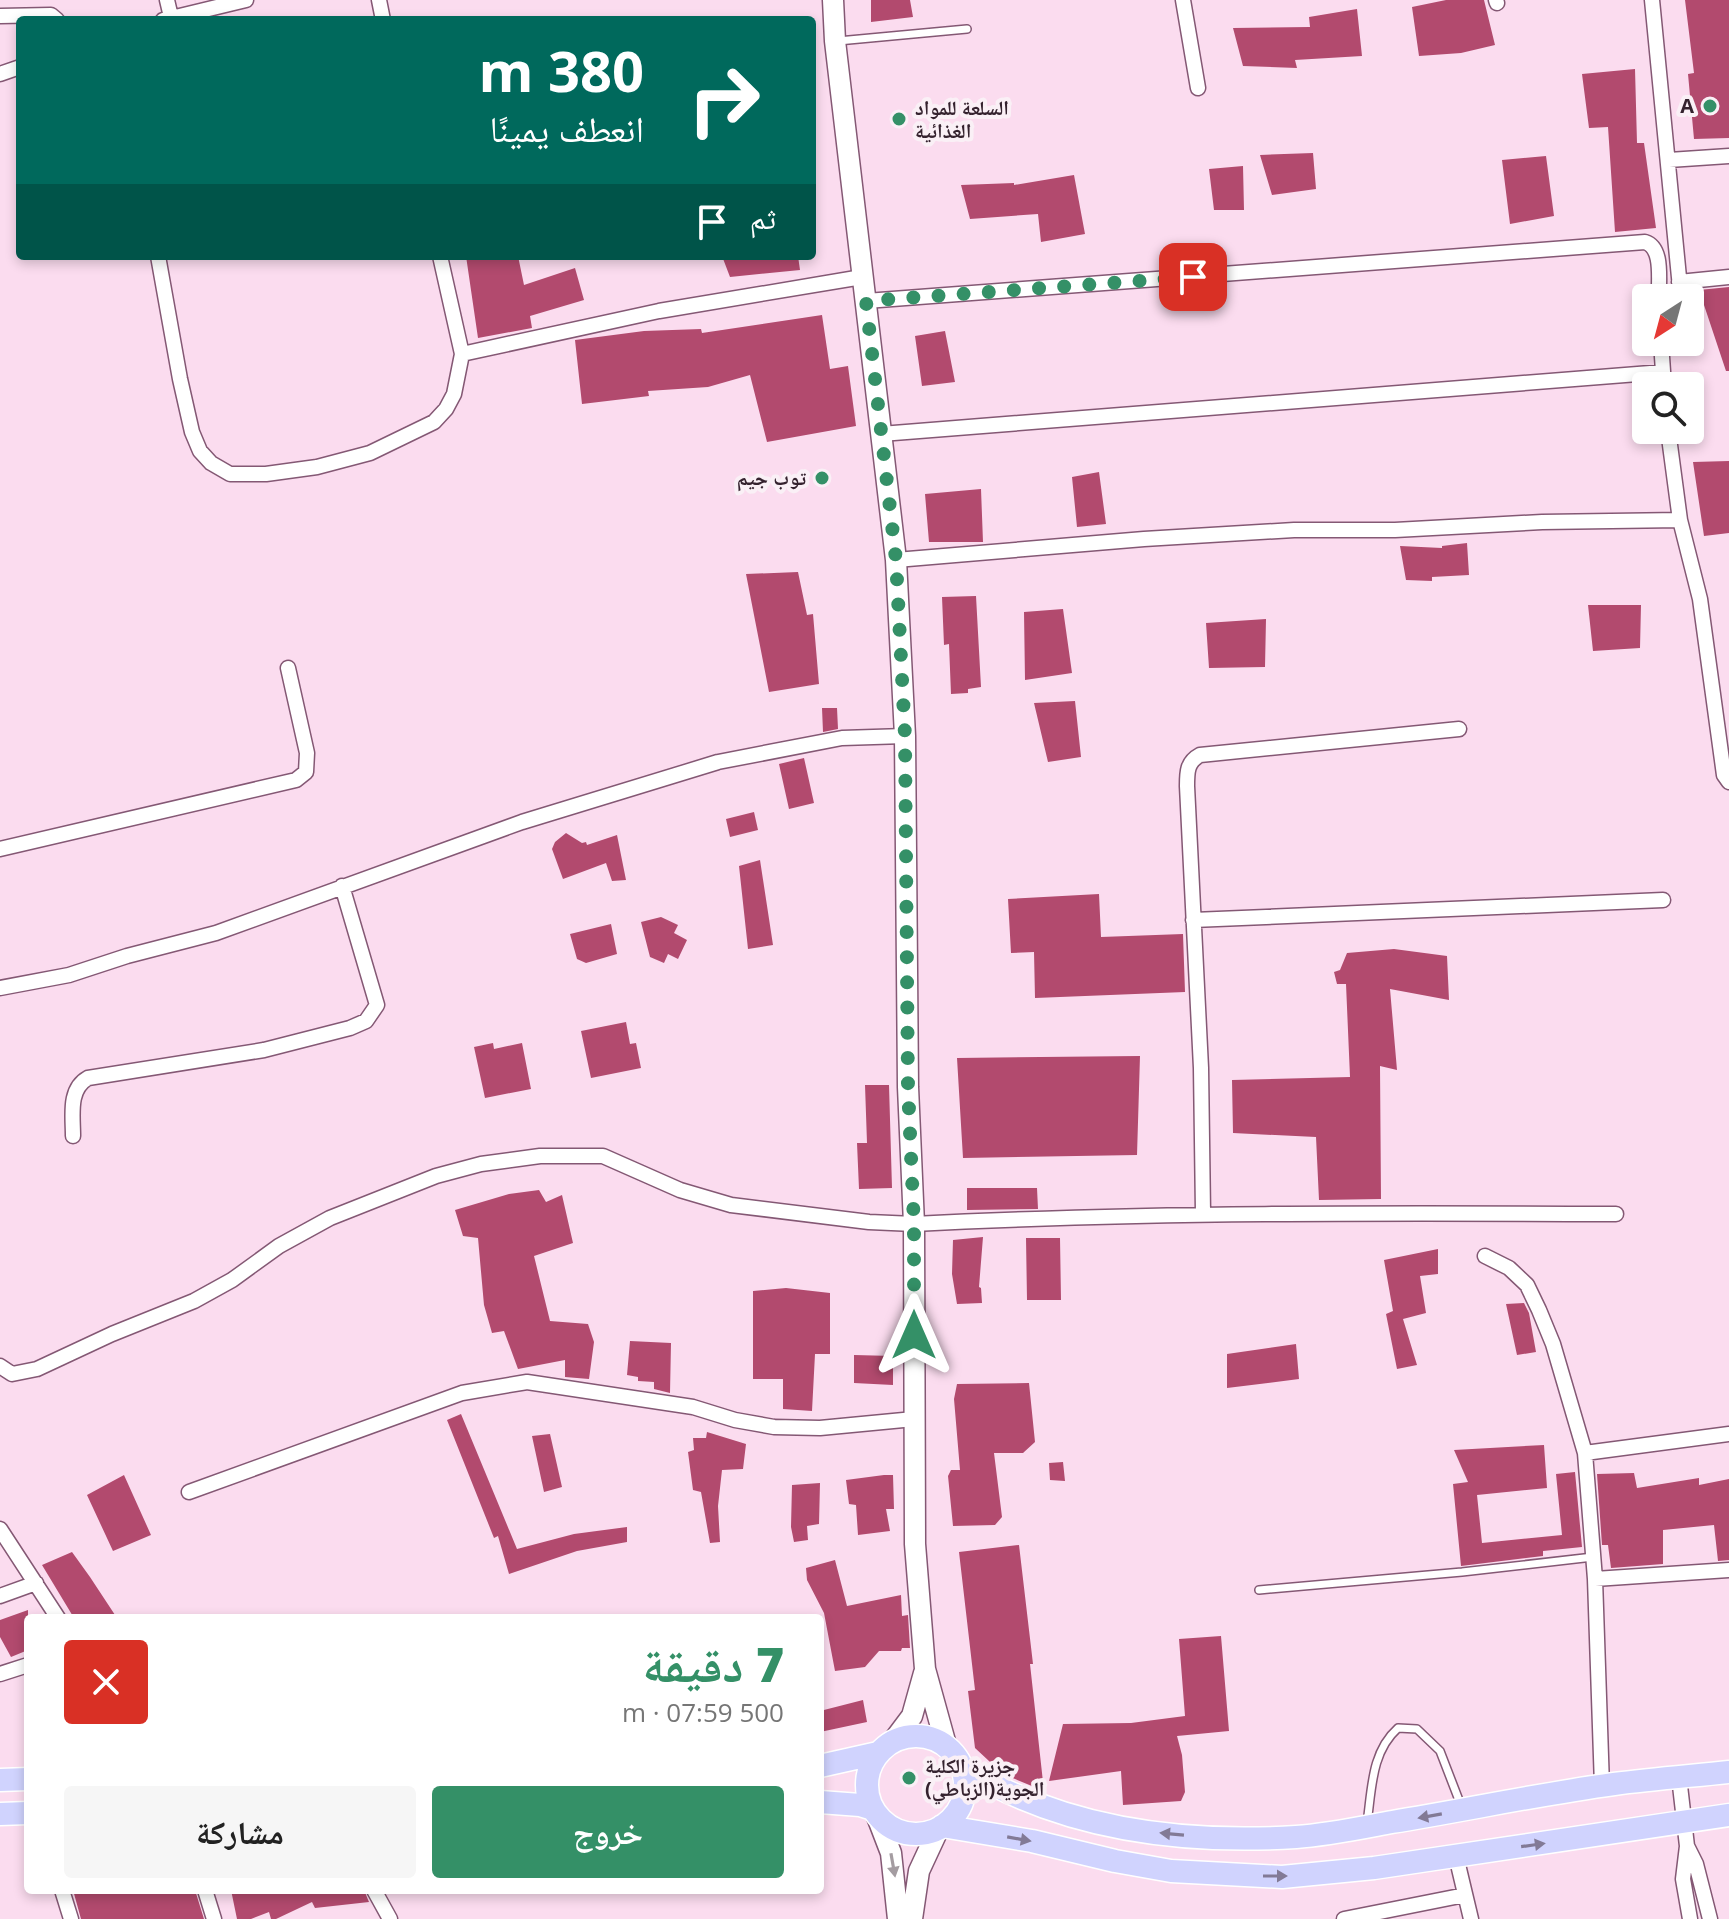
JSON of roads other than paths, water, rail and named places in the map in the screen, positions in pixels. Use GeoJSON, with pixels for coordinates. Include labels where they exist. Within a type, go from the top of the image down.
{"type":"FeatureCollection","features":[{"type":"Feature","properties":{"kind":"main road"},"geometry":{"type":"LineString","coordinates":[[824,1765],[920,1735],[946,1745],[962,1767],[995,1787],[1051,1811],[1128,1830],[1262,1837],[1297,1837],[1602,1786],[1729,1772]]}},
{"type":"Feature","properties":{"kind":"main road"},"geometry":{"type":"LineString","coordinates":[[886,1746],[867,1774],[866,1786],[875,1812],[884,1822],[905,1832],[928,1832],[940,1827],[960,1806],[965,1780],[962,1767]]}},
{"type":"Feature","properties":{"kind":"main road"},"geometry":{"type":"LineString","coordinates":[[0,1780],[24,1779]]}},
{"type":"Feature","properties":{"kind":"main road"},"geometry":{"type":"LineString","coordinates":[[824,1802],[860,1805],[875,1812]]}},
{"type":"Feature","properties":{"kind":"main road"},"geometry":{"type":"LineString","coordinates":[[0,1814],[24,1813]]}},
{"type":"Feature","properties":{"kind":"main road"},"geometry":{"type":"LineString","coordinates":[[940,1827],[1032,1841],[1115,1861],[1216,1875],[1282,1877],[1456,1856],[1729,1815]]}},
{"type":"Feature","properties":{"kind":"street"},"geometry":{"type":"LineString","coordinates":[[179,16],[246,0]]}},
{"type":"Feature","properties":{"kind":"street"},"geometry":{"type":"LineString","coordinates":[[833,0],[835,41],[896,560],[905,736],[908,1087],[914,1224],[915,1544],[925,1669],[946,1745]]}},
{"type":"Feature","properties":{"kind":"street"},"geometry":{"type":"LineString","coordinates":[[1183,0],[1198,88]]}},
{"type":"Feature","properties":{"kind":"street"},"geometry":{"type":"LineString","coordinates":[[1652,0],[1679,282],[1729,277]]}},
{"type":"Feature","properties":{"kind":"street"},"geometry":{"type":"LineString","coordinates":[[0,16],[14,7],[52,16]]}},
{"type":"Feature","properties":{"kind":"street"},"geometry":{"type":"LineString","coordinates":[[1669,160],[1729,156]]}},
{"type":"Feature","properties":{"kind":"street"},"geometry":{"type":"LineString","coordinates":[[866,301],[1645,242],[1652,244],[1657,251],[1658,284]]}},
{"type":"Feature","properties":{"kind":"street"},"geometry":{"type":"LineString","coordinates":[[159,260],[192,432],[200,451],[211,463],[230,474],[266,474],[317,467],[370,453],[434,422],[454,394],[462,354],[441,260]]}},
{"type":"Feature","properties":{"kind":"street"},"geometry":{"type":"LineString","coordinates":[[462,354],[659,311],[862,277]]}},
{"type":"Feature","properties":{"kind":"street"},"geometry":{"type":"LineString","coordinates":[[881,434],[1632,381]]}},
{"type":"Feature","properties":{"kind":"street"},"geometry":{"type":"LineString","coordinates":[[1670,444],[1680,520],[1700,599],[1724,775],[1729,782]]}},
{"type":"Feature","properties":{"kind":"street"},"geometry":{"type":"LineString","coordinates":[[896,560],[1294,530],[1395,530],[1542,522],[1680,520]]}},
{"type":"Feature","properties":{"kind":"street"},"geometry":{"type":"LineString","coordinates":[[0,849],[296,780],[306,772],[307,753],[288,668]]}},
{"type":"Feature","properties":{"kind":"street"},"geometry":{"type":"LineString","coordinates":[[1203,1213],[1201,1068],[1187,786],[1187,769],[1192,759],[1200,755],[1459,729]]}},
{"type":"Feature","properties":{"kind":"street"},"geometry":{"type":"LineString","coordinates":[[0,988],[69,975],[216,933],[522,822],[718,762],[842,738],[905,736]]}},
{"type":"Feature","properties":{"kind":"street"},"geometry":{"type":"LineString","coordinates":[[73,1136],[74,1096],[80,1082],[88,1078],[264,1050],[366,1021],[377,1005],[342,886]]}},
{"type":"Feature","properties":{"kind":"street"},"geometry":{"type":"LineString","coordinates":[[1193,920],[1663,900]]}},
{"type":"Feature","properties":{"kind":"street"},"geometry":{"type":"LineString","coordinates":[[0,1366],[12,1374],[37,1369],[194,1301],[232,1280],[279,1246],[330,1218],[436,1176],[481,1164],[540,1156],[603,1156],[680,1190],[731,1205],[869,1222],[914,1224],[1203,1213],[1396,1211],[1616,1214]]}},
{"type":"Feature","properties":{"kind":"street"},"geometry":{"type":"LineString","coordinates":[[1485,1256],[1509,1268],[1527,1285],[1553,1344],[1585,1453],[1595,1579],[1602,1786]]}},
{"type":"Feature","properties":{"kind":"street"},"geometry":{"type":"LineString","coordinates":[[189,1492],[462,1393],[527,1382],[693,1407],[735,1420],[774,1427],[820,1428],[914,1419]]}},
{"type":"Feature","properties":{"kind":"street"},"geometry":{"type":"LineString","coordinates":[[1585,1453],[1729,1434]]}},
{"type":"Feature","properties":{"kind":"street"},"geometry":{"type":"LineString","coordinates":[[0,1529],[55,1614]]}},
{"type":"Feature","properties":{"kind":"street"},"geometry":{"type":"LineString","coordinates":[[1595,1579],[1729,1570]]}},
{"type":"Feature","properties":{"kind":"street"},"geometry":{"type":"LineString","coordinates":[[0,1596],[36,1583]]}},
{"type":"Feature","properties":{"kind":"street"},"geometry":{"type":"LineString","coordinates":[[0,1674],[24,1666]]}},
{"type":"Feature","properties":{"kind":"street"},"geometry":{"type":"LineString","coordinates":[[886,1746],[912,1716],[925,1669]]}},
{"type":"Feature","properties":{"kind":"street"},"geometry":{"type":"LineString","coordinates":[[1679,1777],[1687,1846],[1683,1879],[1690,1919]]}},
{"type":"Feature","properties":{"kind":"street"},"geometry":{"type":"LineString","coordinates":[[875,1812],[891,1853],[898,1919]]}},
{"type":"Feature","properties":{"kind":"street"},"geometry":{"type":"LineString","coordinates":[[912,1919],[919,1871],[940,1827]]}},
{"type":"Feature","properties":{"kind":"street"},"geometry":{"type":"LineString","coordinates":[[1687,1846],[1696,1864],[1710,1919]]}},
{"type":"Feature","properties":{"kind":"street"},"geometry":{"type":"LineString","coordinates":[[1456,1856],[1471,1919]]}},
{"type":"Feature","properties":{"kind":"street"},"geometry":{"type":"LineString","coordinates":[[63,1894],[71,1919]]}},
{"type":"Feature","properties":{"kind":"street"},"geometry":{"type":"LineString","coordinates":[[206,1894],[214,1919]]}},
{"type":"Feature","properties":{"kind":"street"},"geometry":{"type":"LineString","coordinates":[[376,1894],[390,1919]]}},
{"type":"Feature","properties":{"kind":"street"},"geometry":{"type":"LineString","coordinates":[[1344,1919],[1465,1895]]}},
{"type":"Feature","properties":{"kind":"lane"},"geometry":{"type":"LineString","coordinates":[[835,41],[967,29]]}},
{"type":"Feature","properties":{"kind":"lane"},"geometry":{"type":"LineString","coordinates":[[1259,1590],[1593,1557]]}},
{"type":"Feature","properties":{"kind":"lane"},"geometry":{"type":"LineString","coordinates":[[1367,1826],[1377,1755],[1387,1738],[1398,1728],[1417,1729],[1440,1751],[1463,1810]]}},
{"type":"Feature","properties":{"kind":"place","name":"A"},"geometry":{"type":"Point","coordinates":[1710,106]}},
{"type":"Feature","properties":{"kind":"place","name":"السلعة للمواد الغذائية"},"geometry":{"type":"Point","coordinates":[899,119]}},
{"type":"Feature","properties":{"kind":"place","name":"توب جيم"},"geometry":{"type":"Point","coordinates":[822,478]}},
{"type":"Feature","properties":{"kind":"place","name":"جزيرة الكلية الجوية(الزباطي)"},"geometry":{"type":"Point","coordinates":[909,1778]}}]}
